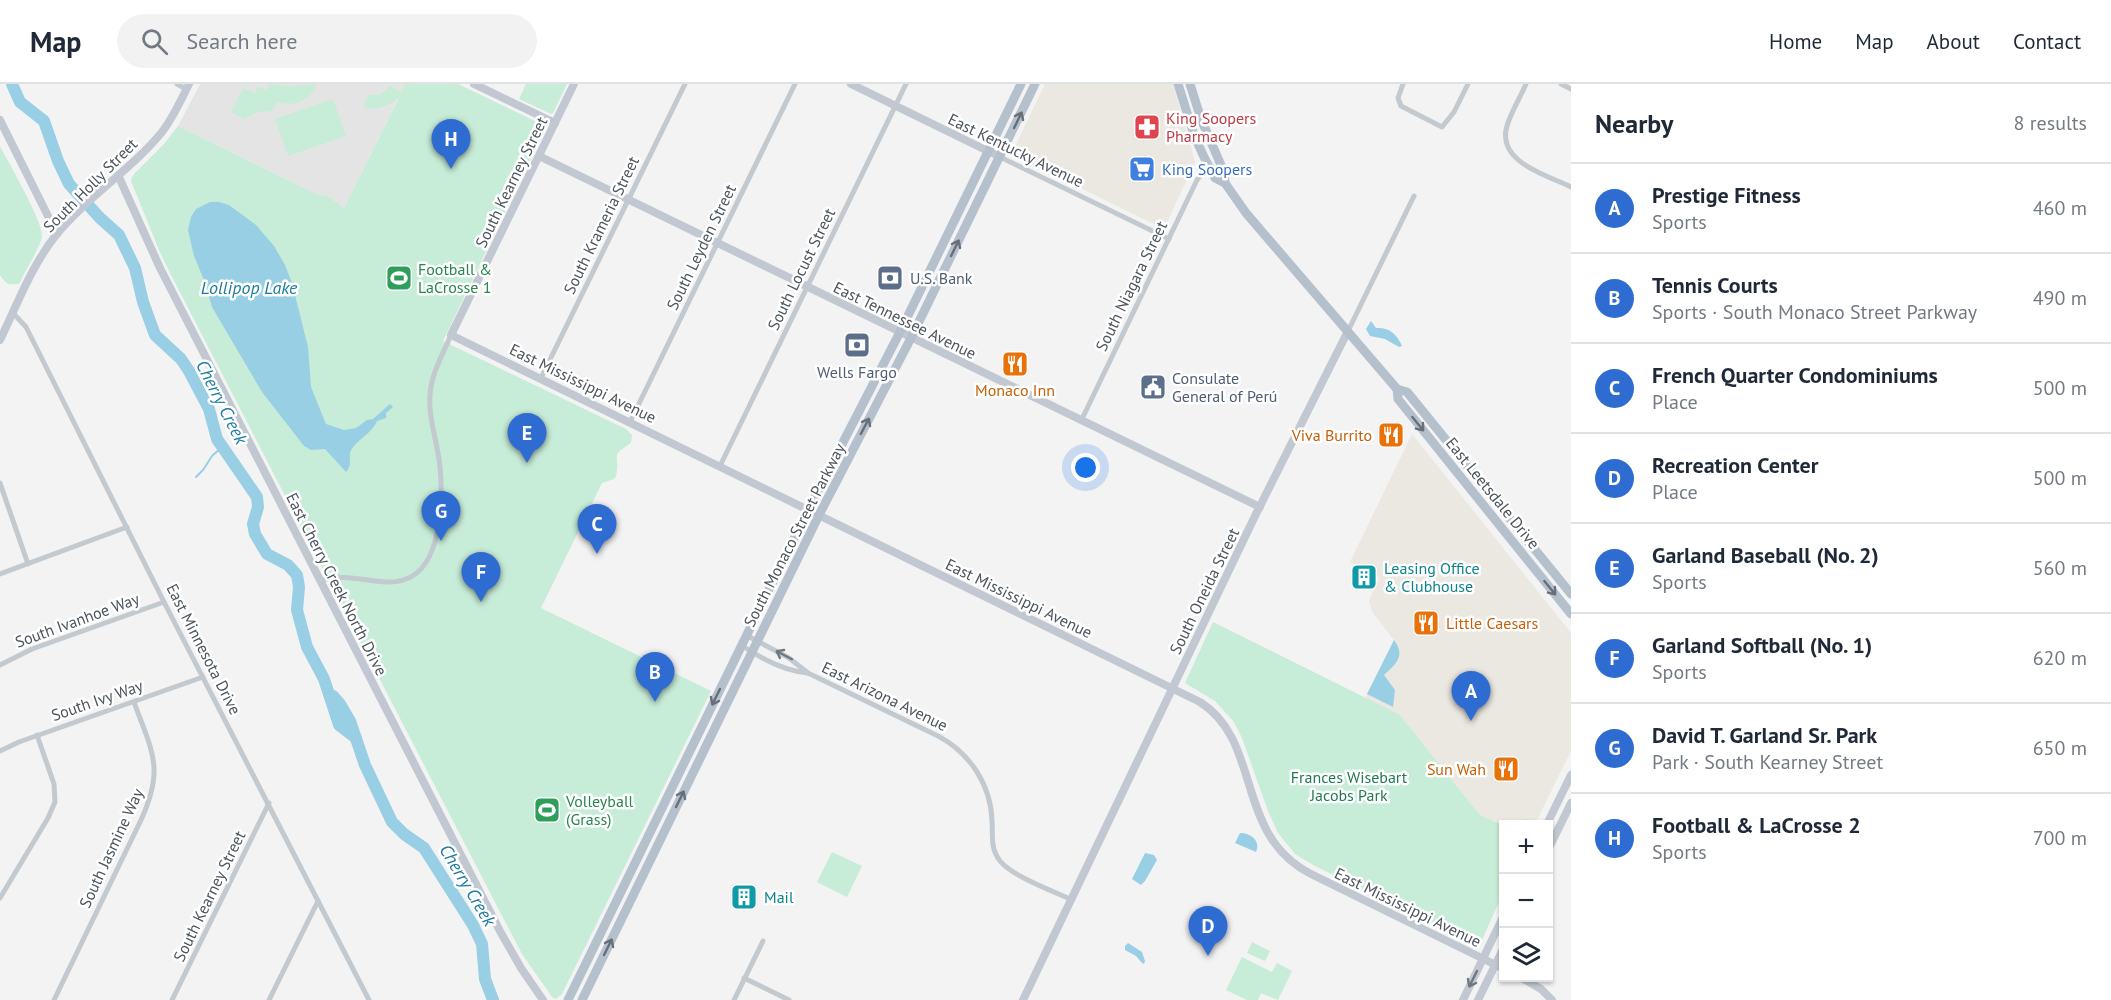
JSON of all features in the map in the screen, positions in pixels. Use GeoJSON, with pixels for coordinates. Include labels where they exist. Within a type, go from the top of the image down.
{"type":"FeatureCollection","features":[{"type":"Feature","properties":{"kind":"main road","name":"South Monaco Street Parkway"},"geometry":{"type":"LineString","coordinates":[[568,1000],[741,645],[900,332],[1021,84]]}},
{"type":"Feature","properties":{"kind":"main road","name":"South Monaco Street Parkway"},"geometry":{"type":"LineString","coordinates":[[582,1000],[819,515],[911,338],[1035,84]]}},
{"type":"Feature","properties":{"kind":"main road","name":"East Leetsdale Drive"},"geometry":{"type":"LineString","coordinates":[[1178,84],[1194,135],[1215,178],[1225,183],[1246,213],[1397,389],[1407,392],[1571,594]]}},
{"type":"Feature","properties":{"kind":"main road","name":"East Leetsdale Drive"},"geometry":{"type":"LineString","coordinates":[[1190,84],[1204,128],[1224,172],[1225,183]]}},
{"type":"Feature","properties":{"kind":"main road","name":"East Leetsdale Drive"},"geometry":{"type":"LineString","coordinates":[[1397,389],[1398,399],[1571,614]]}},
{"type":"Feature","properties":{"kind":"street"},"geometry":{"type":"LineString","coordinates":[[177,84],[188,86]]}},
{"type":"Feature","properties":{"kind":"street","name":"South Kearney Street"},"geometry":{"type":"LineString","coordinates":[[320,581],[343,576],[384,581],[405,580],[416,573],[431,552],[439,521],[441,481],[440,462],[430,411],[430,393],[434,374],[574,84]]}},
{"type":"Feature","properties":{"kind":"street","name":"South Krameria Street"},"geometry":{"type":"LineString","coordinates":[[541,378],[685,84]]}},
{"type":"Feature","properties":{"kind":"street","name":"South Leyden Street"},"geometry":{"type":"LineString","coordinates":[[630,422],[795,84]]}},
{"type":"Feature","properties":{"kind":"street","name":"East Kentucky Avenue"},"geometry":{"type":"LineString","coordinates":[[851,84],[1169,239]]}},
{"type":"Feature","properties":{"kind":"street","name":"South Locust Street"},"geometry":{"type":"LineString","coordinates":[[720,466],[906,84]]}},
{"type":"Feature","properties":{"kind":"street"},"geometry":{"type":"LineString","coordinates":[[1403,84],[1398,98],[1401,106],[1442,127],[1454,112],[1468,84]]}},
{"type":"Feature","properties":{"kind":"street"},"geometry":{"type":"LineString","coordinates":[[1526,84],[1507,124],[1505,140],[1509,151],[1523,163],[1571,187]]}},
{"type":"Feature","properties":{"kind":"street"},"geometry":{"type":"LineString","coordinates":[[1561,84],[1571,89]]}},
{"type":"Feature","properties":{"kind":"street"},"geometry":{"type":"LineString","coordinates":[[477,85],[555,123]]}},
{"type":"Feature","properties":{"kind":"street","name":"South Holly Street"},"geometry":{"type":"LineString","coordinates":[[0,340],[38,263],[57,234],[163,131],[188,86]]}},
{"type":"Feature","properties":{"kind":"street"},"geometry":{"type":"LineString","coordinates":[[0,120],[57,234]]}},
{"type":"Feature","properties":{"kind":"street","name":"East Tennessee Avenue"},"geometry":{"type":"LineString","coordinates":[[539,156],[1260,507]]}},
{"type":"Feature","properties":{"kind":"street","name":"South Niagara Street"},"geometry":{"type":"LineString","coordinates":[[1081,421],[1199,176],[1208,166]]}},
{"type":"Feature","properties":{"kind":"street","name":"East Cherry Creek North Drive"},"geometry":{"type":"LineString","coordinates":[[118,175],[160,268],[320,581],[505,940],[520,968],[543,1000]]}},
{"type":"Feature","properties":{"kind":"street","name":"South Oneida Street"},"geometry":{"type":"LineString","coordinates":[[1023,1000],[1260,507],[1414,196]]}},
{"type":"Feature","properties":{"kind":"street","name":"East Minnesota Drive"},"geometry":{"type":"LineString","coordinates":[[13,313],[26,327],[164,602],[369,1000]]}},
{"type":"Feature","properties":{"kind":"street","name":"East Mississippi Avenue"},"geometry":{"type":"LineString","coordinates":[[452,335],[1205,705],[1226,728],[1235,744],[1265,829],[1289,861],[1499,966]]}},
{"type":"Feature","properties":{"kind":"street"},"geometry":{"type":"LineString","coordinates":[[0,483],[28,564]]}},
{"type":"Feature","properties":{"kind":"street"},"geometry":{"type":"LineString","coordinates":[[0,574],[127,527]]}},
{"type":"Feature","properties":{"kind":"street","name":"South Ivanhoe Way"},"geometry":{"type":"LineString","coordinates":[[0,665],[49,643],[164,602]]}},
{"type":"Feature","properties":{"kind":"street","name":"East Arizona Avenue"},"geometry":{"type":"LineString","coordinates":[[746,635],[789,658],[808,673],[940,737],[955,747],[973,765],[987,791],[992,815],[992,844],[1001,862],[1010,870],[1072,900]]}},
{"type":"Feature","properties":{"kind":"street","name":"East Arizona Avenue"},"geometry":{"type":"LineString","coordinates":[[741,645],[793,671],[808,673]]}},
{"type":"Feature","properties":{"kind":"street","name":"South Ivy Way"},"geometry":{"type":"LineString","coordinates":[[0,751],[38,735],[203,677]]}},
{"type":"Feature","properties":{"kind":"street","name":"South Jasmine Way"},"geometry":{"type":"LineString","coordinates":[[54,1000],[152,793],[155,779],[154,762],[134,702]]}},
{"type":"Feature","properties":{"kind":"street"},"geometry":{"type":"LineString","coordinates":[[0,898],[48,818],[55,802],[54,784],[38,735]]}},
{"type":"Feature","properties":{"kind":"street"},"geometry":{"type":"LineString","coordinates":[[1549,820],[1571,775]]}},
{"type":"Feature","properties":{"kind":"street","name":"South Kearney Street"},"geometry":{"type":"LineString","coordinates":[[172,1000],[269,803]]}},
{"type":"Feature","properties":{"kind":"street"},"geometry":{"type":"LineString","coordinates":[[1553,840],[1571,803]]}},
{"type":"Feature","properties":{"kind":"street"},"geometry":{"type":"LineString","coordinates":[[269,1000],[318,901]]}},
{"type":"Feature","properties":{"kind":"street"},"geometry":{"type":"LineString","coordinates":[[1463,1000],[1499,924]]}},
{"type":"Feature","properties":{"kind":"street"},"geometry":{"type":"LineString","coordinates":[[734,1000],[763,941]]}},
{"type":"Feature","properties":{"kind":"street"},"geometry":{"type":"LineString","coordinates":[[1478,1000],[1499,955]]}},
{"type":"Feature","properties":{"kind":"street"},"geometry":{"type":"LineString","coordinates":[[744,978],[789,1000]]}},
{"type":"Feature","properties":{"kind":"street"},"geometry":{"type":"LineString","coordinates":[[1529,982],[1541,989],[1552,1000]]}},
{"type":"Feature","properties":{"kind":"shaded area"},"geometry":{"type":"Polygon","coordinates":[[[200,84],[405,84],[344,208],[178,126],[200,84]]]}},
{"type":"Feature","properties":{"kind":"shaded area"},"geometry":{"type":"Polygon","coordinates":[[[1045,84],[1173,84],[1195,162],[1164,229],[1019,158],[1014,149],[1045,84]]]}},
{"type":"Feature","properties":{"kind":"shaded area"},"geometry":{"type":"Polygon","coordinates":[[[1412,434],[1571,633],[1571,751],[1537,820],[1499,820],[1499,824],[1480,815],[1400,715],[1365,698],[1394,640],[1372,612],[1369,600],[1379,579],[1376,574],[1350,562],[1412,434]]]}},
{"type":"Feature","properties":{"kind":"green space"},"geometry":{"type":"Polygon","coordinates":[[[269,84],[290,86],[317,84],[310,95],[301,101],[289,104],[277,102],[272,111],[257,112],[244,119],[231,112],[243,88],[255,93],[258,86],[267,90],[269,84]]]}},
{"type":"Feature","properties":{"kind":"green space"},"geometry":{"type":"Polygon","coordinates":[[[405,84],[458,84],[543,125],[545,129],[443,341],[626,429],[632,435],[631,443],[617,454],[616,476],[602,483],[541,608],[711,691],[562,994],[556,999],[552,997],[522,954],[500,912],[170,273],[131,181],[135,173],[178,126],[318,195],[327,196],[344,208],[399,97],[383,107],[364,108],[368,95],[380,95],[390,86],[401,92],[405,84]]]}},
{"type":"Feature","properties":{"kind":"green space"},"geometry":{"type":"Polygon","coordinates":[[[526,84],[567,84],[551,114],[519,99],[526,84]]]}},
{"type":"Feature","properties":{"kind":"green space"},"geometry":{"type":"Polygon","coordinates":[[[333,99],[346,136],[288,156],[275,119],[333,99]]]}},
{"type":"Feature","properties":{"kind":"green space"},"geometry":{"type":"Polygon","coordinates":[[[0,146],[32,206],[42,237],[19,284],[8,284],[0,275],[0,146]]]}},
{"type":"Feature","properties":{"kind":"green space","name":"Frances Wisebart Jacobs Park"},"geometry":{"type":"Polygon","coordinates":[[[1213,622],[1400,715],[1480,815],[1499,824],[1499,902],[1481,942],[1472,943],[1295,854],[1278,833],[1234,722],[1215,701],[1185,683],[1213,622]]]}},
{"type":"Feature","properties":{"kind":"green space"},"geometry":{"type":"Polygon","coordinates":[[[832,852],[862,866],[847,897],[817,882],[832,852]]]}},
{"type":"Feature","properties":{"kind":"green space"},"geometry":{"type":"Polygon","coordinates":[[[1252,942],[1270,951],[1265,961],[1247,953],[1252,942]]]}},
{"type":"Feature","properties":{"kind":"green space"},"geometry":{"type":"Polygon","coordinates":[[[1242,957],[1272,972],[1277,963],[1292,971],[1278,1000],[1261,993],[1258,1000],[1247,1000],[1226,990],[1242,957]]]}},
{"type":"Feature","properties":{"kind":"water","name":"Lollipop Lake"},"geometry":{"type":"Polygon","coordinates":[[[210,202],[229,205],[256,225],[274,246],[285,265],[292,283],[308,347],[311,387],[326,424],[344,430],[356,428],[367,420],[373,419],[390,404],[393,407],[386,413],[386,418],[377,421],[375,426],[352,449],[350,465],[346,472],[325,449],[311,450],[304,446],[262,392],[212,307],[194,256],[188,230],[191,217],[196,209],[210,202]]]}},
{"type":"Feature","properties":{"kind":"water"},"geometry":{"type":"Polygon","coordinates":[[[1371,321],[1376,328],[1392,332],[1402,346],[1399,347],[1385,339],[1370,336],[1366,329],[1371,321]]]}},
{"type":"Feature","properties":{"kind":"water"},"geometry":{"type":"Polygon","coordinates":[[[1394,640],[1398,646],[1398,659],[1384,675],[1395,690],[1393,707],[1367,694],[1394,640]]]}},
{"type":"Feature","properties":{"kind":"water"},"geometry":{"type":"Polygon","coordinates":[[[1240,833],[1254,838],[1257,844],[1256,852],[1235,843],[1240,833]]]}},
{"type":"Feature","properties":{"kind":"water"},"geometry":{"type":"Polygon","coordinates":[[[1145,853],[1154,855],[1157,860],[1141,885],[1132,879],[1145,853]]]}},
{"type":"Feature","properties":{"kind":"water"},"geometry":{"type":"Polygon","coordinates":[[[1128,943],[1142,952],[1144,964],[1125,950],[1128,943]]]}},
{"type":"Feature","properties":{"kind":"waterway","name":"Cherry Creek"},"geometry":{"type":"LineString","coordinates":[[12,84],[20,102],[44,121],[69,184],[119,235],[135,268],[143,302],[155,335],[181,359],[189,371],[209,409],[217,439],[257,497],[258,507],[253,524],[255,534],[267,554],[288,565],[297,575],[299,587],[297,610],[307,647],[324,679],[339,725],[356,738]]}},
{"type":"Feature","properties":{"kind":"waterway"},"geometry":{"type":"LineString","coordinates":[[196,477],[222,447]]}},
{"type":"Feature","properties":{"kind":"waterway","name":"Cherry Creek"},"geometry":{"type":"LineString","coordinates":[[333,696],[350,721],[365,765],[392,822],[424,848],[473,925],[482,944],[485,979],[493,1000]]}},
{"type":"Feature","properties":{"kind":"place","name":"King Soopers Pharmacy"},"geometry":{"type":"Point","coordinates":[1147,127]}},
{"type":"Feature","properties":{"kind":"place","name":"Football & LaCrosse 2"},"geometry":{"type":"Point","coordinates":[451,169]}},
{"type":"Feature","properties":{"kind":"place","name":"King Soopers"},"geometry":{"type":"Point","coordinates":[1142,169]}},
{"type":"Feature","properties":{"kind":"place","name":"Football & LaCrosse 1"},"geometry":{"type":"Point","coordinates":[399,278]}},
{"type":"Feature","properties":{"kind":"place","name":"U.S. Bank"},"geometry":{"type":"Point","coordinates":[890,278]}},
{"type":"Feature","properties":{"kind":"place","name":"Wells Fargo"},"geometry":{"type":"Point","coordinates":[857,345]}},
{"type":"Feature","properties":{"kind":"place","name":"Monaco Inn"},"geometry":{"type":"Point","coordinates":[1015,364]}},
{"type":"Feature","properties":{"kind":"place","name":"Consulate General of Perú"},"geometry":{"type":"Point","coordinates":[1153,387]}},
{"type":"Feature","properties":{"kind":"place","name":"Viva Burrito"},"geometry":{"type":"Point","coordinates":[1391,435]}},
{"type":"Feature","properties":{"kind":"place","name":"Garland Baseball (No. 2)"},"geometry":{"type":"Point","coordinates":[527,463]}},
{"type":"Feature","properties":{"kind":"place","name":"David T. Garland Sr. Park"},"geometry":{"type":"Point","coordinates":[441,541]}},
{"type":"Feature","properties":{"kind":"place","name":"French Quarter Condominiums"},"geometry":{"type":"Point","coordinates":[597,554]}},
{"type":"Feature","properties":{"kind":"place","name":"Leasing Office & Clubhouse"},"geometry":{"type":"Point","coordinates":[1364,577]}},
{"type":"Feature","properties":{"kind":"place","name":"Garland Softball (No. 1)"},"geometry":{"type":"Point","coordinates":[481,602]}},
{"type":"Feature","properties":{"kind":"place","name":"Little Caesars"},"geometry":{"type":"Point","coordinates":[1426,623]}},
{"type":"Feature","properties":{"kind":"place","name":"Tennis Courts"},"geometry":{"type":"Point","coordinates":[655,702]}},
{"type":"Feature","properties":{"kind":"place","name":"Prestige Fitness"},"geometry":{"type":"Point","coordinates":[1471,721]}},
{"type":"Feature","properties":{"kind":"place","name":"Sun Wah"},"geometry":{"type":"Point","coordinates":[1506,769]}},
{"type":"Feature","properties":{"kind":"place","name":"Volleyball (Grass)"},"geometry":{"type":"Point","coordinates":[547,810]}},
{"type":"Feature","properties":{"kind":"place","name":"Mail"},"geometry":{"type":"Point","coordinates":[744,897]}},
{"type":"Feature","properties":{"kind":"place","name":"Recreation Center"},"geometry":{"type":"Point","coordinates":[1208,956]}}]}
